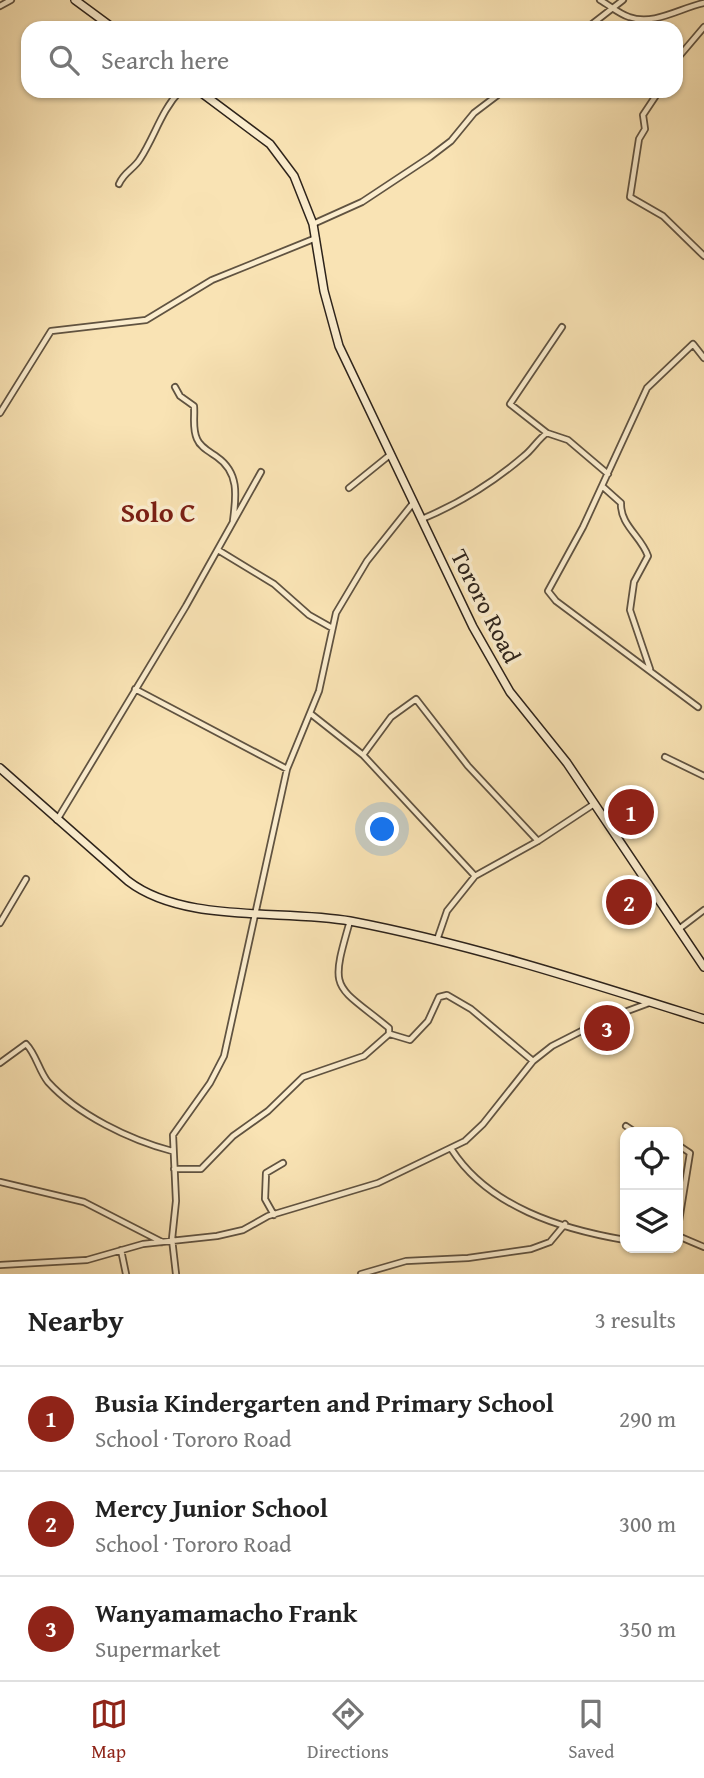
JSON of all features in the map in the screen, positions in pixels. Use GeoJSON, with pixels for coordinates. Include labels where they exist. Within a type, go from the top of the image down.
{"type":"FeatureCollection","features":[{"type":"Feature","properties":{"kind":"main road"},"geometry":{"type":"LineString","coordinates":[[75,0],[104,21]]}},
{"type":"Feature","properties":{"kind":"main road","name":"Tororo Road"},"geometry":{"type":"LineString","coordinates":[[208,98],[270,144],[283,158],[302,190],[317,238],[324,291],[339,345],[497,671],[594,804],[704,967]]}},
{"type":"Feature","properties":{"kind":"main road"},"geometry":{"type":"LineString","coordinates":[[0,768],[56,821],[128,881],[151,895],[188,906],[350,921],[437,940],[704,1019]]}},
{"type":"Feature","properties":{"kind":"street"},"geometry":{"type":"LineString","coordinates":[[0,6],[11,0]]}},
{"type":"Feature","properties":{"kind":"street"},"geometry":{"type":"LineString","coordinates":[[600,0],[630,18],[643,19],[673,14],[704,2]]}},
{"type":"Feature","properties":{"kind":"street"},"geometry":{"type":"LineString","coordinates":[[596,21],[623,0]]}},
{"type":"Feature","properties":{"kind":"street"},"geometry":{"type":"LineString","coordinates":[[683,52],[704,27]]}},
{"type":"Feature","properties":{"kind":"street"},"geometry":{"type":"LineString","coordinates":[[119,184],[128,170],[138,162],[164,110],[174,98]]}},
{"type":"Feature","properties":{"kind":"street"},"geometry":{"type":"LineString","coordinates":[[313,224],[362,202],[412,170],[451,141],[474,113],[494,98]]}},
{"type":"Feature","properties":{"kind":"street"},"geometry":{"type":"LineString","coordinates":[[654,98],[643,115],[645,129],[639,139],[630,197],[663,216],[704,256]]}},
{"type":"Feature","properties":{"kind":"street"},"geometry":{"type":"LineString","coordinates":[[0,414],[51,331],[146,320],[212,280],[317,238]]}},
{"type":"Feature","properties":{"kind":"street"},"geometry":{"type":"LineString","coordinates":[[562,327],[510,404],[547,433],[568,440],[608,474]]}},
{"type":"Feature","properties":{"kind":"street"},"geometry":{"type":"LineString","coordinates":[[698,707],[556,601],[548,591],[608,474],[647,388],[693,344],[704,358]]}},
{"type":"Feature","properties":{"kind":"street"},"geometry":{"type":"LineString","coordinates":[[175,387],[194,406],[194,427],[198,442],[222,460],[234,478],[237,491],[232,526]]}},
{"type":"Feature","properties":{"kind":"street"},"geometry":{"type":"LineString","coordinates":[[422,519],[443,510],[492,479],[526,455],[547,433]]}},
{"type":"Feature","properties":{"kind":"street"},"geometry":{"type":"LineString","coordinates":[[349,488],[392,454]]}},
{"type":"Feature","properties":{"kind":"street"},"geometry":{"type":"LineString","coordinates":[[56,821],[218,550],[261,472]]}},
{"type":"Feature","properties":{"kind":"street"},"geometry":{"type":"LineString","coordinates":[[601,486],[621,503],[620,513],[626,525],[636,534],[648,556],[634,582],[630,610],[651,670]]}},
{"type":"Feature","properties":{"kind":"street"},"geometry":{"type":"LineString","coordinates":[[176,1274],[172,1239],[174,1131],[210,1083],[224,1056],[287,769],[311,714],[341,601],[359,572],[414,502]]}},
{"type":"Feature","properties":{"kind":"street"},"geometry":{"type":"LineString","coordinates":[[218,550],[274,584],[304,611],[332,628]]}},
{"type":"Feature","properties":{"kind":"street"},"geometry":{"type":"LineString","coordinates":[[135,689],[287,769]]}},
{"type":"Feature","properties":{"kind":"street"},"geometry":{"type":"LineString","coordinates":[[363,755],[391,717],[416,699],[462,759],[538,841]]}},
{"type":"Feature","properties":{"kind":"street"},"geometry":{"type":"LineString","coordinates":[[311,714],[363,755],[475,876]]}},
{"type":"Feature","properties":{"kind":"street"},"geometry":{"type":"LineString","coordinates":[[665,757],[704,776]]}},
{"type":"Feature","properties":{"kind":"street"},"geometry":{"type":"LineString","coordinates":[[437,940],[447,911],[475,876],[538,841],[594,804]]}},
{"type":"Feature","properties":{"kind":"street"},"geometry":{"type":"LineString","coordinates":[[0,923],[26,878]]}},
{"type":"Feature","properties":{"kind":"street"},"geometry":{"type":"LineString","coordinates":[[679,929],[704,909]]}},
{"type":"Feature","properties":{"kind":"street"},"geometry":{"type":"LineString","coordinates":[[174,1169],[201,1169],[233,1136],[268,1111],[303,1077],[364,1055],[389,1034],[389,1028],[357,1005],[340,984],[337,964],[350,921]]}},
{"type":"Feature","properties":{"kind":"street"},"geometry":{"type":"LineString","coordinates":[[389,1034],[410,1040],[425,1027],[439,997],[447,995],[471,1009],[533,1061]]}},
{"type":"Feature","properties":{"kind":"street"},"geometry":{"type":"LineString","coordinates":[[0,1265],[87,1260],[172,1239],[217,1236],[243,1230],[274,1214],[378,1183],[452,1150],[484,1124],[533,1061],[552,1046],[603,1020],[649,1003]]}},
{"type":"Feature","properties":{"kind":"street"},"geometry":{"type":"LineString","coordinates":[[0,1063],[26,1044],[47,1080],[66,1098],[123,1135],[172,1151]]}},
{"type":"Feature","properties":{"kind":"street"},"geometry":{"type":"LineString","coordinates":[[683,1148],[690,1153],[683,1196]]}},
{"type":"Feature","properties":{"kind":"street"},"geometry":{"type":"LineString","coordinates":[[452,1150],[472,1176],[503,1201],[565,1224],[620,1239]]}},
{"type":"Feature","properties":{"kind":"street"},"geometry":{"type":"LineString","coordinates":[[274,1214],[265,1199],[267,1173],[283,1163]]}},
{"type":"Feature","properties":{"kind":"street"},"geometry":{"type":"LineString","coordinates":[[0,1182],[84,1202],[162,1242]]}},
{"type":"Feature","properties":{"kind":"street"},"geometry":{"type":"LineString","coordinates":[[361,1274],[406,1261],[468,1258],[531,1249],[550,1242],[565,1224]]}},
{"type":"Feature","properties":{"kind":"street"},"geometry":{"type":"LineString","coordinates":[[683,1238],[704,1247]]}},
{"type":"Feature","properties":{"kind":"street"},"geometry":{"type":"LineString","coordinates":[[121,1250],[126,1274]]}},
{"type":"Feature","properties":{"kind":"place","name":"Busia Kindergarten and Primary School"},"geometry":{"type":"Point","coordinates":[631,812]}},
{"type":"Feature","properties":{"kind":"place","name":"Mercy Junior School"},"geometry":{"type":"Point","coordinates":[629,902]}},
{"type":"Feature","properties":{"kind":"place","name":"Wanyamamacho Frank"},"geometry":{"type":"Point","coordinates":[607,1028]}},
{"type":"Feature","properties":{"kind":"district","name":"Solo C"},"geometry":{"type":"Point","coordinates":[158,511]}}]}
